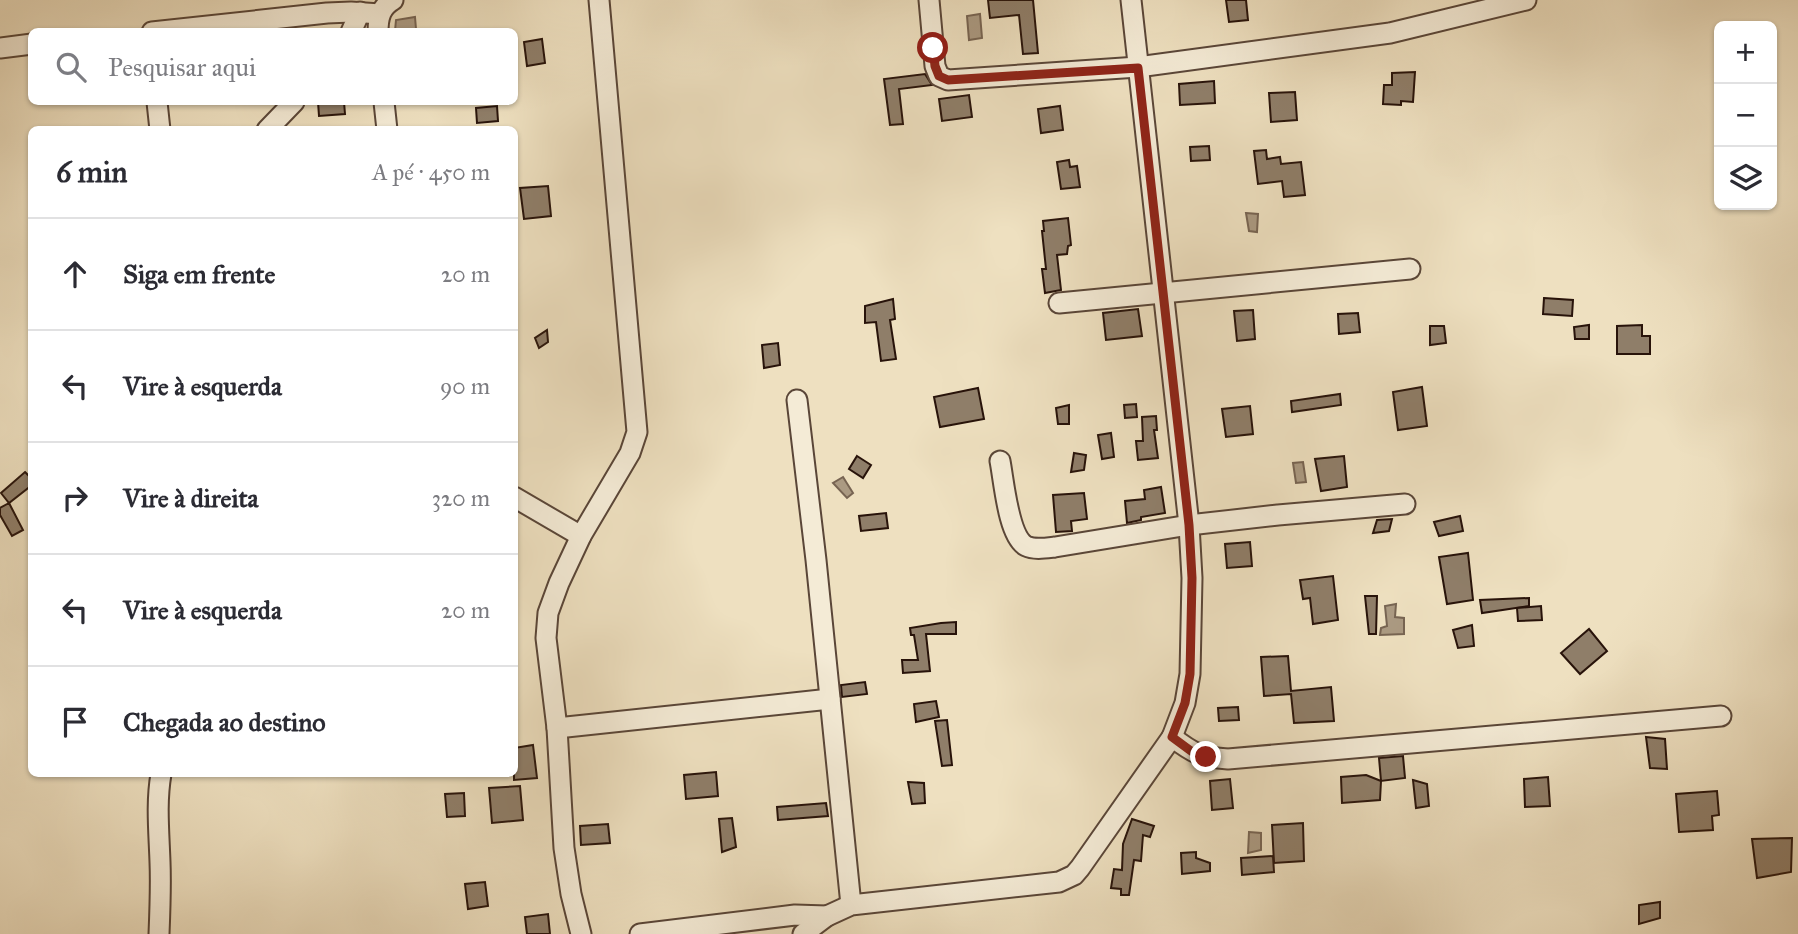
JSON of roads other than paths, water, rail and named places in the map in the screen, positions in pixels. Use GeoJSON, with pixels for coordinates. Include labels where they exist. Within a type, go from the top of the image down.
{"type":"FeatureCollection","features":[{"type":"Feature","properties":{"kind":"street"},"geometry":{"type":"LineString","coordinates":[[581,934],[564,848],[557,728],[546,638],[548,613],[581,536],[630,453],[637,432],[599,0]]}},
{"type":"Feature","properties":{"kind":"street"},"geometry":{"type":"LineString","coordinates":[[929,0],[935,66],[939,76],[948,80],[1138,68],[1390,33],[1526,0]]}},
{"type":"Feature","properties":{"kind":"street"},"geometry":{"type":"LineString","coordinates":[[803,934],[827,916],[851,905],[1059,882],[1074,875],[1172,737],[1185,703],[1190,674],[1192,578],[1189,525],[1132,0]]}},
{"type":"Feature","properties":{"kind":"street"},"geometry":{"type":"LineString","coordinates":[[189,28],[327,13],[378,14]]}},
{"type":"Feature","properties":{"kind":"street"},"geometry":{"type":"LineString","coordinates":[[357,28],[378,14]]}},
{"type":"Feature","properties":{"kind":"street"},"geometry":{"type":"LineString","coordinates":[[0,48],[28,44]]}},
{"type":"Feature","properties":{"kind":"street"},"geometry":{"type":"LineString","coordinates":[[157,105],[160,126]]}},
{"type":"Feature","properties":{"kind":"street"},"geometry":{"type":"LineString","coordinates":[[271,126],[291,105]]}},
{"type":"Feature","properties":{"kind":"street"},"geometry":{"type":"LineString","coordinates":[[384,105],[387,126]]}},
{"type":"Feature","properties":{"kind":"street"},"geometry":{"type":"LineString","coordinates":[[1059,303],[1410,270]]}},
{"type":"Feature","properties":{"kind":"street"},"geometry":{"type":"LineString","coordinates":[[797,400],[851,905]]}},
{"type":"Feature","properties":{"kind":"street"},"geometry":{"type":"LineString","coordinates":[[1000,461],[1013,528],[1026,546],[1038,548],[1189,525],[1405,504]]}},
{"type":"Feature","properties":{"kind":"street"},"geometry":{"type":"LineString","coordinates":[[518,499],[581,536]]}},
{"type":"Feature","properties":{"kind":"street"},"geometry":{"type":"LineString","coordinates":[[557,728],[830,699]]}},
{"type":"Feature","properties":{"kind":"street"},"geometry":{"type":"LineString","coordinates":[[1172,737],[1191,751],[1206,757],[1228,759],[1721,716]]}},
{"type":"Feature","properties":{"kind":"street"},"geometry":{"type":"LineString","coordinates":[[159,934],[161,873],[158,790],[160,777]]}},
{"type":"Feature","properties":{"kind":"street"},"geometry":{"type":"LineString","coordinates":[[639,934],[795,915],[827,916]]}}]}
